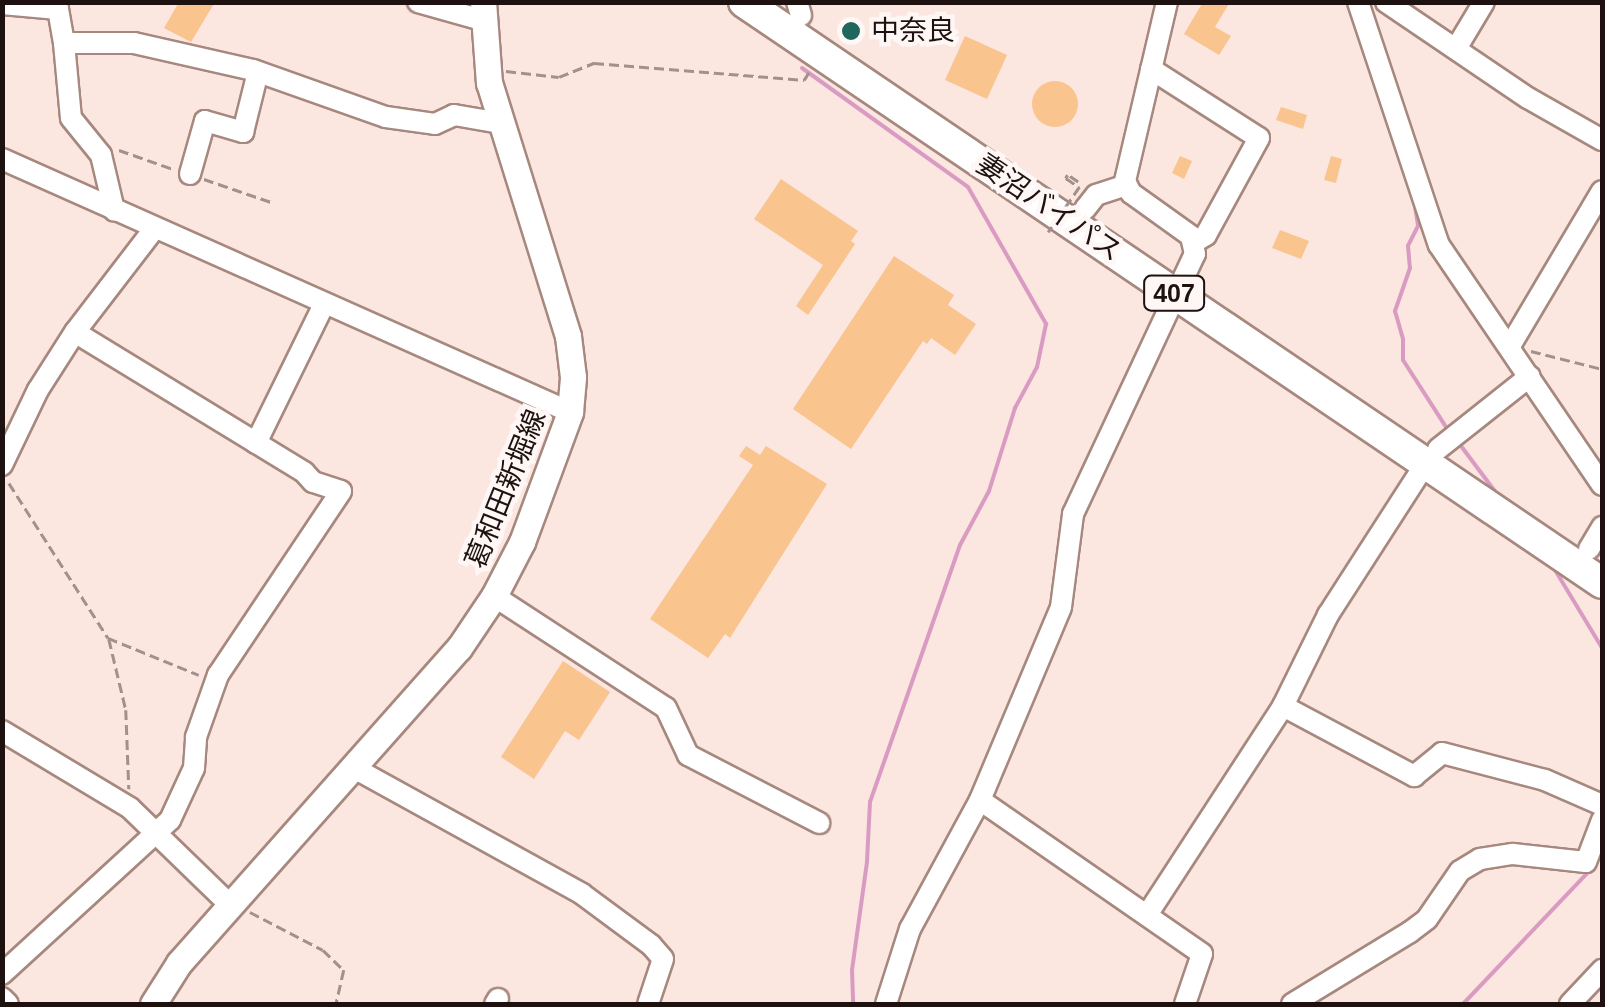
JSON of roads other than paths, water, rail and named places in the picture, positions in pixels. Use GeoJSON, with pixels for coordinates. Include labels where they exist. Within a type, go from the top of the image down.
{"type":"FeatureCollection","features":[{"type":"Feature","properties":{"kind":"highway","name":"妻沼バイパス"},"geometry":{"type":"LineString","coordinates":[[744,2],[1178,284],[1432,456],[1602,583]]}},
{"type":"Feature","properties":{"kind":"highway","name":"妻沼バイパス"},"geometry":{"type":"LineString","coordinates":[[794,7],[1081,192],[1178,284]]}},
{"type":"Feature","properties":{"kind":"highway","name":"妻沼バイパス"},"geometry":{"type":"LineString","coordinates":[[1432,456],[1598,545]]}},
{"type":"Feature","properties":{"kind":"main road","name":"葛和田新堀線"},"geometry":{"type":"LineString","coordinates":[[153,1004],[180,963],[230,905],[433,682],[494,596],[522,542],[570,412],[568,336],[486,67],[482,11]]}},
{"type":"Feature","properties":{"kind":"street"},"geometry":{"type":"LineString","coordinates":[[418,2],[482,11]]}},
{"type":"Feature","properties":{"kind":"street"},"geometry":{"type":"LineString","coordinates":[[1167,2],[1124,174],[1126,185],[1195,242]]}},
{"type":"Feature","properties":{"kind":"street"},"geometry":{"type":"LineString","coordinates":[[1358,2],[1439,245],[1602,484]]}},
{"type":"Feature","properties":{"kind":"street"},"geometry":{"type":"LineString","coordinates":[[1386,2],[1528,98],[1602,140]]}},
{"type":"Feature","properties":{"kind":"street"},"geometry":{"type":"LineString","coordinates":[[1457,47],[1484,2]]}},
{"type":"Feature","properties":{"kind":"street"},"geometry":{"type":"LineString","coordinates":[[2,4],[57,6],[71,118],[101,154],[114,210]]}},
{"type":"Feature","properties":{"kind":"street"},"geometry":{"type":"LineString","coordinates":[[64,43],[134,42],[258,72],[386,117],[435,124],[454,115],[501,122]]}},
{"type":"Feature","properties":{"kind":"street"},"geometry":{"type":"LineString","coordinates":[[1151,68],[1259,138],[1206,234],[1195,242]]}},
{"type":"Feature","properties":{"kind":"street"},"geometry":{"type":"LineString","coordinates":[[190,174],[205,121],[243,132],[258,72]]}},
{"type":"Feature","properties":{"kind":"street"},"geometry":{"type":"LineString","coordinates":[[2,159],[570,412]]}},
{"type":"Feature","properties":{"kind":"street"},"geometry":{"type":"LineString","coordinates":[[1081,192],[1096,195],[1126,185]]}},
{"type":"Feature","properties":{"kind":"street"},"geometry":{"type":"LineString","coordinates":[[1510,346],[1602,191]]}},
{"type":"Feature","properties":{"kind":"street"},"geometry":{"type":"LineString","coordinates":[[2,465],[38,390],[75,332],[154,229]]}},
{"type":"Feature","properties":{"kind":"street"},"geometry":{"type":"LineString","coordinates":[[886,1004],[910,929],[980,800],[1061,607],[1073,514],[1195,254],[1195,242]]}},
{"type":"Feature","properties":{"kind":"street"},"geometry":{"type":"LineString","coordinates":[[256,443],[324,304]]}},
{"type":"Feature","properties":{"kind":"street"},"geometry":{"type":"LineString","coordinates":[[2,974],[126,857],[160,833],[194,768],[196,737],[215,682],[341,491],[312,482],[256,443],[75,332]]}},
{"type":"Feature","properties":{"kind":"street"},"geometry":{"type":"LineString","coordinates":[[1147,916],[1283,706],[1328,615],[1432,456],[1530,376]]}},
{"type":"Feature","properties":{"kind":"street"},"geometry":{"type":"LineString","coordinates":[[494,596],[666,708],[688,756],[819,823]]}},
{"type":"Feature","properties":{"kind":"street"},"geometry":{"type":"LineString","coordinates":[[1283,706],[1414,776],[1442,753],[1544,780],[1602,805]]}},
{"type":"Feature","properties":{"kind":"street"},"geometry":{"type":"LineString","coordinates":[[2,731],[130,808],[230,905]]}},
{"type":"Feature","properties":{"kind":"street"},"geometry":{"type":"LineString","coordinates":[[356,769],[582,894],[652,945],[662,959],[648,1004]]}},
{"type":"Feature","properties":{"kind":"street"},"geometry":{"type":"LineString","coordinates":[[980,800],[1202,954],[1185,1004]]}},
{"type":"Feature","properties":{"kind":"street"},"geometry":{"type":"LineString","coordinates":[[1292,1004],[1427,919],[1460,871],[1470,865],[1513,854],[1586,862],[1602,820]]}},
{"type":"Feature","properties":{"kind":"street"},"geometry":{"type":"LineString","coordinates":[[1570,1004],[1602,970]]}},
{"type":"Feature","properties":{"kind":"street"},"geometry":{"type":"LineString","coordinates":[[2,998],[8,1004]]}},
{"type":"Feature","properties":{"kind":"waterway"},"geometry":{"type":"LineString","coordinates":[[802,68],[968,187],[1046,324],[1037,367],[1015,408],[989,491],[960,545],[870,802],[867,862],[852,970],[853,1004]]}},
{"type":"Feature","properties":{"kind":"waterway"},"geometry":{"type":"LineString","coordinates":[[1414,200],[1418,226],[1408,246],[1410,268],[1395,311],[1403,339],[1403,360],[1446,427]]}},
{"type":"Feature","properties":{"kind":"waterway"},"geometry":{"type":"LineString","coordinates":[[1461,446],[1500,498]]}},
{"type":"Feature","properties":{"kind":"waterway"},"geometry":{"type":"LineString","coordinates":[[1552,565],[1602,648]]}},
{"type":"Feature","properties":{"kind":"waterway"},"geometry":{"type":"LineString","coordinates":[[1463,1004],[1591,869]]}},
{"type":"Feature","properties":{"kind":"place","name":"中奈良"},"geometry":{"type":"Point","coordinates":[851,31]}}]}
